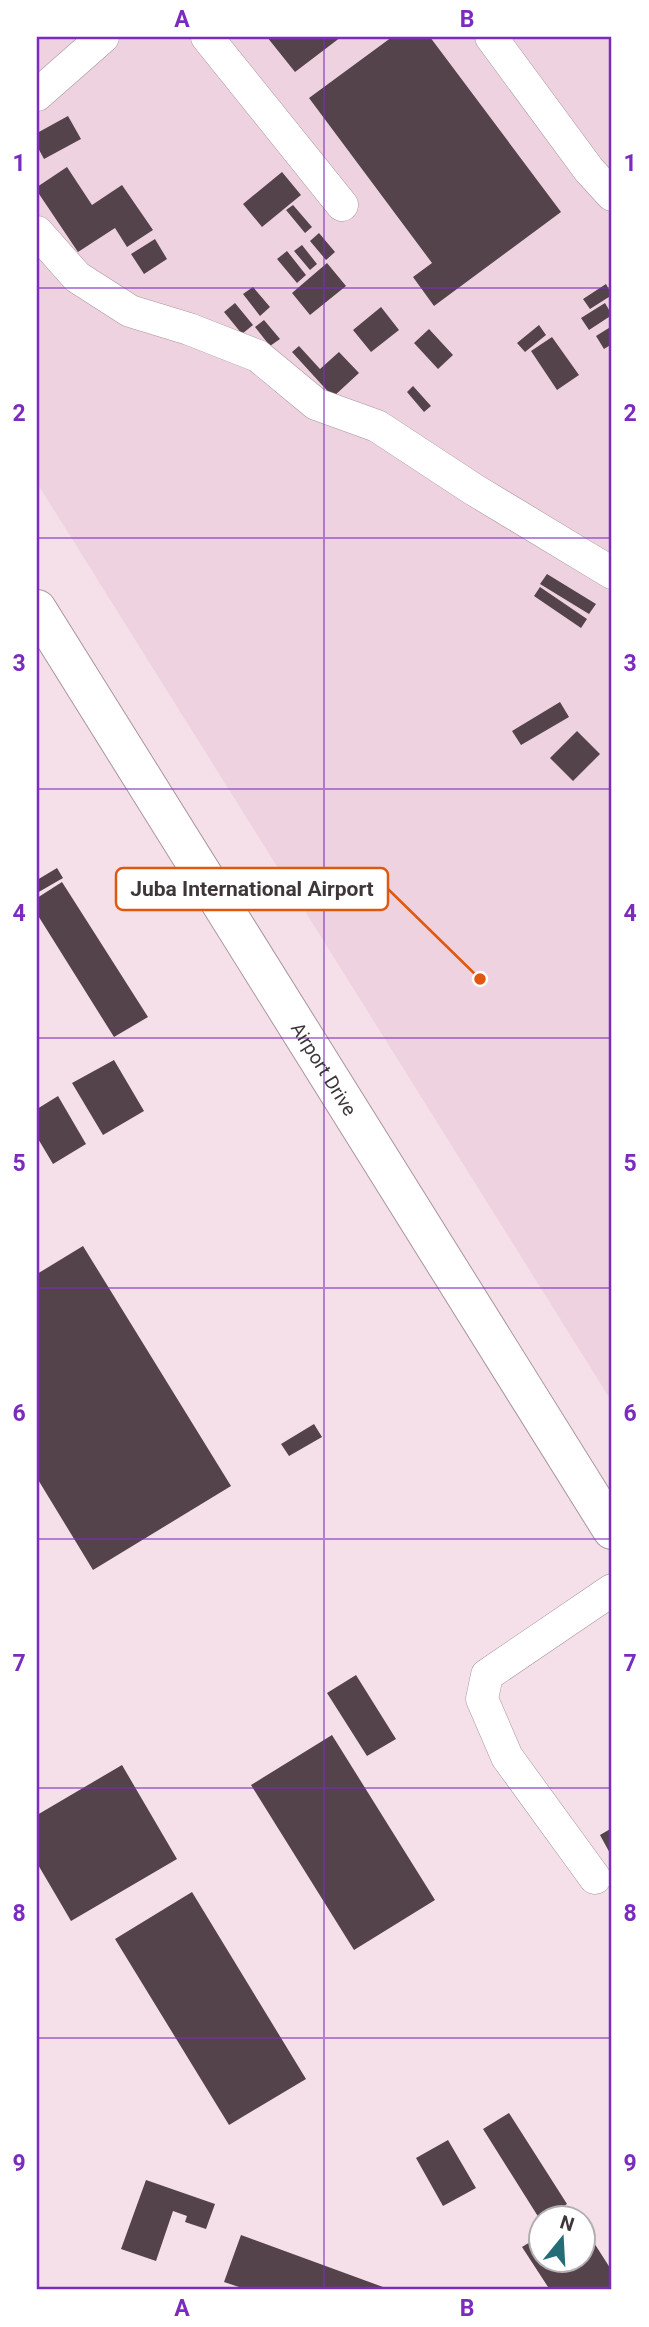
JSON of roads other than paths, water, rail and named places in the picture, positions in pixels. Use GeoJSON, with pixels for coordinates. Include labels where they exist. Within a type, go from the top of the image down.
{"type":"FeatureCollection","features":[{"type":"Feature","properties":{"kind":"main road","name":"Airport Drive"},"geometry":{"type":"LineString","coordinates":[[37,609],[612,1530]]}},
{"type":"Feature","properties":{"kind":"lane"},"geometry":{"type":"LineString","coordinates":[[37,95],[103,37]]}},
{"type":"Feature","properties":{"kind":"lane"},"geometry":{"type":"LineString","coordinates":[[207,37],[342,205]]}},
{"type":"Feature","properties":{"kind":"lane"},"geometry":{"type":"LineString","coordinates":[[491,37],[589,170],[612,195]]}},
{"type":"Feature","properties":{"kind":"lane"},"geometry":{"type":"LineString","coordinates":[[37,232],[77,277],[130,311],[189,329],[257,356],[316,404],[377,426],[612,573]]}},
{"type":"Feature","properties":{"kind":"lane"},"geometry":{"type":"LineString","coordinates":[[595,1878],[507,1757],[482,1699],[487,1675],[612,1590]]}},
{"type":"Feature","properties":{"kind":"place","name":"Juba International Airport"},"geometry":{"type":"Point","coordinates":[480,979]}}]}
